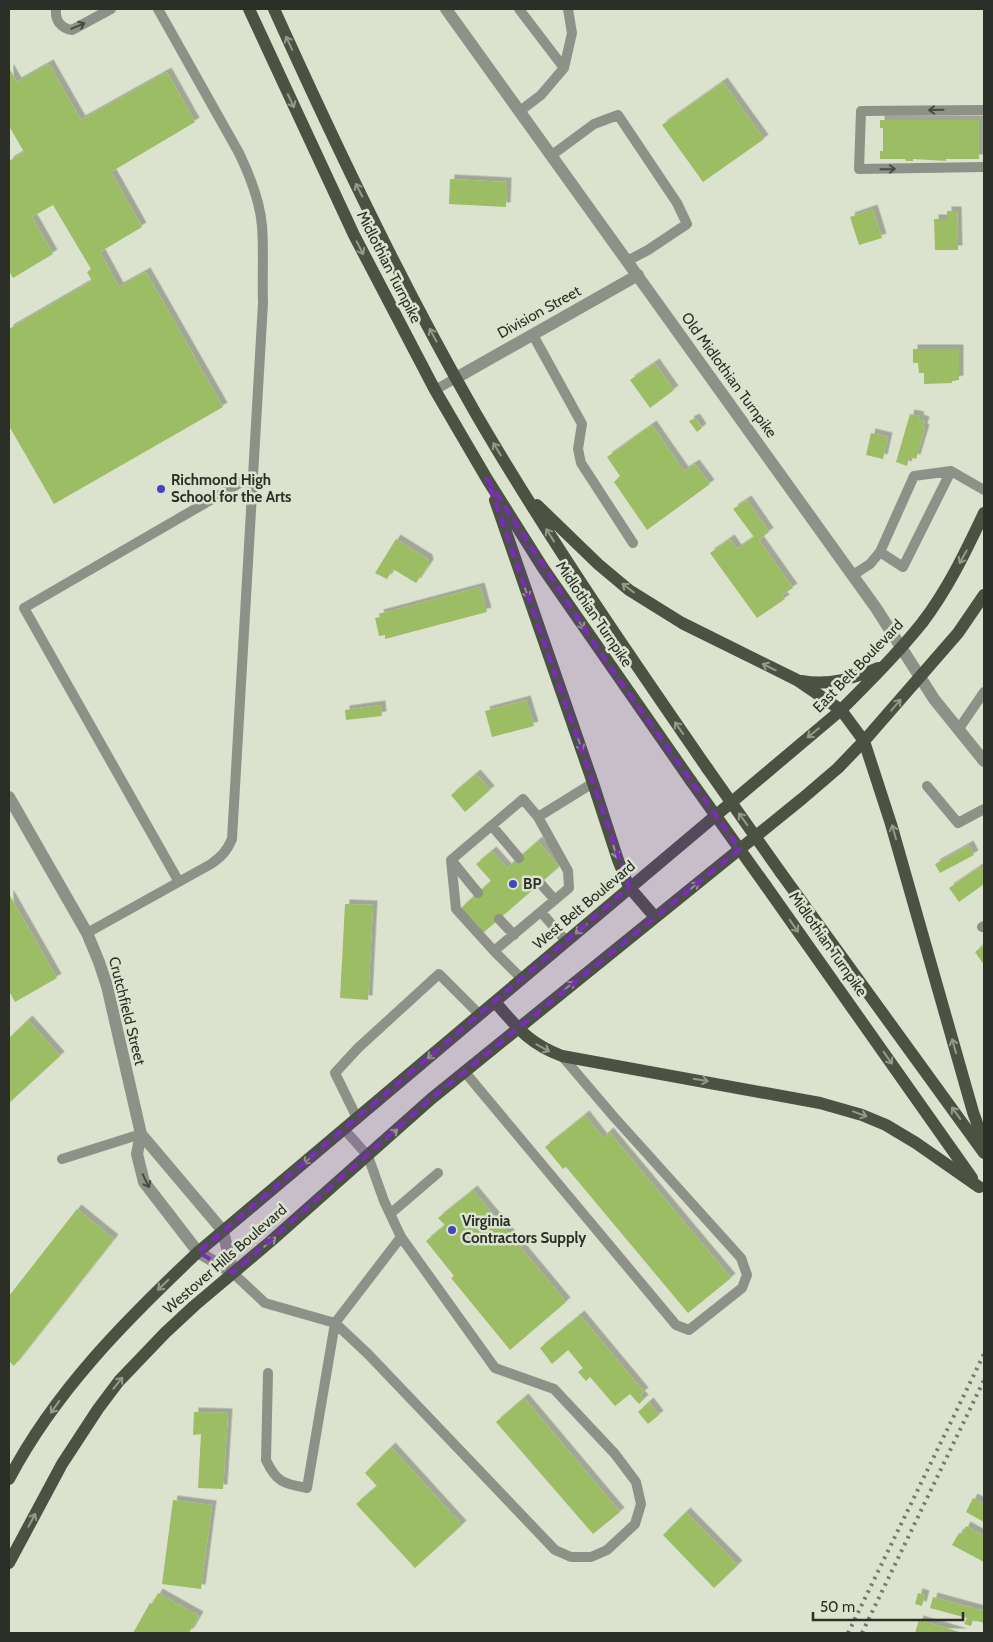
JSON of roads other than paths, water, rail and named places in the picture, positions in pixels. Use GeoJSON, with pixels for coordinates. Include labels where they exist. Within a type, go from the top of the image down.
{"type":"FeatureCollection","features":[{"type":"Feature","properties":{"kind":"main road","name":"Midlothian Turnpike"},"geometry":{"type":"LineString","coordinates":[[249,9],[350,226],[435,390],[487,478],[543,568],[691,781],[982,1191]]}},
{"type":"Feature","properties":{"kind":"main road","name":"Midlothian Turnpike"},"geometry":{"type":"LineString","coordinates":[[274,9],[343,159],[401,275],[456,378],[522,491],[567,562],[707,768],[984,1153]]}},
{"type":"Feature","properties":{"kind":"main road"},"geometry":{"type":"LineString","coordinates":[[487,478],[618,860],[629,888],[655,918]]}},
{"type":"Feature","properties":{"kind":"main road"},"geometry":{"type":"LineString","coordinates":[[522,491],[598,564],[629,590],[682,623],[797,680],[841,710],[864,741],[891,824],[973,1112],[984,1143]]}},
{"type":"Feature","properties":{"kind":"main road","name":"East Belt Boulevard"},"geometry":{"type":"LineString","coordinates":[[720,813],[841,710],[902,648],[947,585],[984,513]]}},
{"type":"Feature","properties":{"kind":"main road"},"geometry":{"type":"LineString","coordinates":[[517,1028],[747,844],[838,768],[958,633],[984,595]]}},
{"type":"Feature","properties":{"kind":"main road"},"geometry":{"type":"LineString","coordinates":[[797,680],[820,683],[837,682],[885,665]]}},
{"type":"Feature","properties":{"kind":"main road","name":"West Belt Boulevard"},"geometry":{"type":"LineString","coordinates":[[475,1019],[720,813]]}},
{"type":"Feature","properties":{"kind":"main road"},"geometry":{"type":"LineString","coordinates":[[495,1002],[517,1028],[534,1043],[562,1056],[820,1102],[862,1115],[916,1143],[982,1191]]}},
{"type":"Feature","properties":{"kind":"main road","name":"Westover Hills Boulevard"},"geometry":{"type":"LineString","coordinates":[[9,1479],[18,1461],[59,1401],[97,1353],[124,1323],[198,1252],[475,1019]]}},
{"type":"Feature","properties":{"kind":"main road","name":"Westover Hills Boulevard"},"geometry":{"type":"LineString","coordinates":[[9,1563],[62,1464],[119,1381],[165,1333],[464,1071],[517,1028]]}},
{"type":"Feature","properties":{"kind":"street","name":"Old Midlothian Turnpike"},"geometry":{"type":"LineString","coordinates":[[446,9],[853,575],[934,698],[984,761]]}},
{"type":"Feature","properties":{"kind":"street","name":"Division Street"},"geometry":{"type":"LineString","coordinates":[[456,378],[638,275]]}},
{"type":"Feature","properties":{"kind":"street","name":"Crutchfield Street"},"geometry":{"type":"LineString","coordinates":[[10,800],[86,934],[99,962],[107,986],[141,1134],[137,1154],[144,1182],[198,1252],[233,1273]]}},
{"type":"Feature","properties":{"kind":"street","name":"Crutchfield Street"},"geometry":{"type":"LineString","coordinates":[[141,1134],[223,1231],[233,1273]]}},
{"type":"Feature","properties":{"kind":"lane"},"geometry":{"type":"LineString","coordinates":[[56,9],[58,21],[62,26],[72,30],[111,9]]}},
{"type":"Feature","properties":{"kind":"lane"},"geometry":{"type":"LineString","coordinates":[[86,934],[222,857],[232,839],[263,303],[262,225],[257,198],[239,153],[158,9]]}},
{"type":"Feature","properties":{"kind":"lane"},"geometry":{"type":"LineString","coordinates":[[519,9],[564,68]]}},
{"type":"Feature","properties":{"kind":"lane"},"geometry":{"type":"LineString","coordinates":[[520,111],[541,95],[564,68],[572,33],[568,9]]}},
{"type":"Feature","properties":{"kind":"lane"},"geometry":{"type":"LineString","coordinates":[[984,110],[861,111],[859,170],[984,167]]}},
{"type":"Feature","properties":{"kind":"lane"},"geometry":{"type":"LineString","coordinates":[[552,155],[594,124],[618,115],[676,203],[687,224],[648,250],[627,261]]}},
{"type":"Feature","properties":{"kind":"lane"},"geometry":{"type":"LineString","coordinates":[[533,335],[582,424],[578,449],[581,463],[632,544]]}},
{"type":"Feature","properties":{"kind":"lane"},"geometry":{"type":"LineString","coordinates":[[435,390],[456,378]]}},
{"type":"Feature","properties":{"kind":"lane"},"geometry":{"type":"LineString","coordinates":[[853,575],[870,564],[880,552],[914,476],[951,471],[984,490]]}},
{"type":"Feature","properties":{"kind":"lane"},"geometry":{"type":"LineString","coordinates":[[880,552],[903,567],[951,471]]}},
{"type":"Feature","properties":{"kind":"lane"},"geometry":{"type":"LineString","coordinates":[[179,882],[24,608],[252,476]]}},
{"type":"Feature","properties":{"kind":"lane"},"geometry":{"type":"LineString","coordinates":[[958,730],[984,692]]}},
{"type":"Feature","properties":{"kind":"lane"},"geometry":{"type":"LineString","coordinates":[[538,817],[593,783]]}},
{"type":"Feature","properties":{"kind":"lane"},"geometry":{"type":"LineString","coordinates":[[927,786],[958,823],[984,808]]}},
{"type":"Feature","properties":{"kind":"lane"},"geometry":{"type":"LineString","coordinates":[[451,860],[523,799],[538,817],[568,871],[569,888],[494,952]]}},
{"type":"Feature","properties":{"kind":"lane"},"geometry":{"type":"LineString","coordinates":[[492,826],[519,858]]}},
{"type":"Feature","properties":{"kind":"lane"},"geometry":{"type":"LineString","coordinates":[[451,860],[478,893]]}},
{"type":"Feature","properties":{"kind":"lane"},"geometry":{"type":"LineString","coordinates":[[451,860],[456,909],[494,952],[522,979]]}},
{"type":"Feature","properties":{"kind":"lane"},"geometry":{"type":"LineString","coordinates":[[540,883],[554,900]]}},
{"type":"Feature","properties":{"kind":"lane"},"geometry":{"type":"LineString","coordinates":[[541,912],[566,941]]}},
{"type":"Feature","properties":{"kind":"lane"},"geometry":{"type":"LineString","coordinates":[[499,919],[514,935]]}},
{"type":"Feature","properties":{"kind":"lane"},"geometry":{"type":"LineString","coordinates":[[357,1118],[335,1073],[358,1048],[440,974],[475,1019]]}},
{"type":"Feature","properties":{"kind":"lane"},"geometry":{"type":"LineString","coordinates":[[464,1071],[676,1325],[689,1330],[742,1288],[747,1275],[741,1258],[614,1117],[562,1056]]}},
{"type":"Feature","properties":{"kind":"lane"},"geometry":{"type":"LineString","coordinates":[[233,1273],[265,1303],[335,1324],[368,1354],[555,1550],[571,1557],[591,1558],[607,1550],[635,1524],[640,1504],[636,1482],[615,1454],[554,1389],[495,1368],[400,1237],[368,1156],[344,1129]]}},
{"type":"Feature","properties":{"kind":"lane"},"geometry":{"type":"LineString","coordinates":[[62,1159],[141,1134]]}},
{"type":"Feature","properties":{"kind":"lane"},"geometry":{"type":"LineString","coordinates":[[390,1214],[438,1173]]}},
{"type":"Feature","properties":{"kind":"lane"},"geometry":{"type":"LineString","coordinates":[[268,1373],[266,1460],[271,1472],[280,1481],[287,1485],[307,1488],[335,1324],[400,1237]]}},
{"type":"Feature","properties":{"kind":"railway"},"geometry":{"type":"LineString","coordinates":[[848,1633],[984,1354]]}},
{"type":"Feature","properties":{"kind":"railway"},"geometry":{"type":"LineString","coordinates":[[862,1633],[984,1380]]}},
{"type":"Feature","properties":{"kind":"place","name":"Richmond High School for the Arts"},"geometry":{"type":"Point","coordinates":[161,489]}},
{"type":"Feature","properties":{"kind":"place","name":"BP"},"geometry":{"type":"Point","coordinates":[513,884]}},
{"type":"Feature","properties":{"kind":"place","name":"Virginia Contractors Supply"},"geometry":{"type":"Point","coordinates":[452,1230]}}]}
